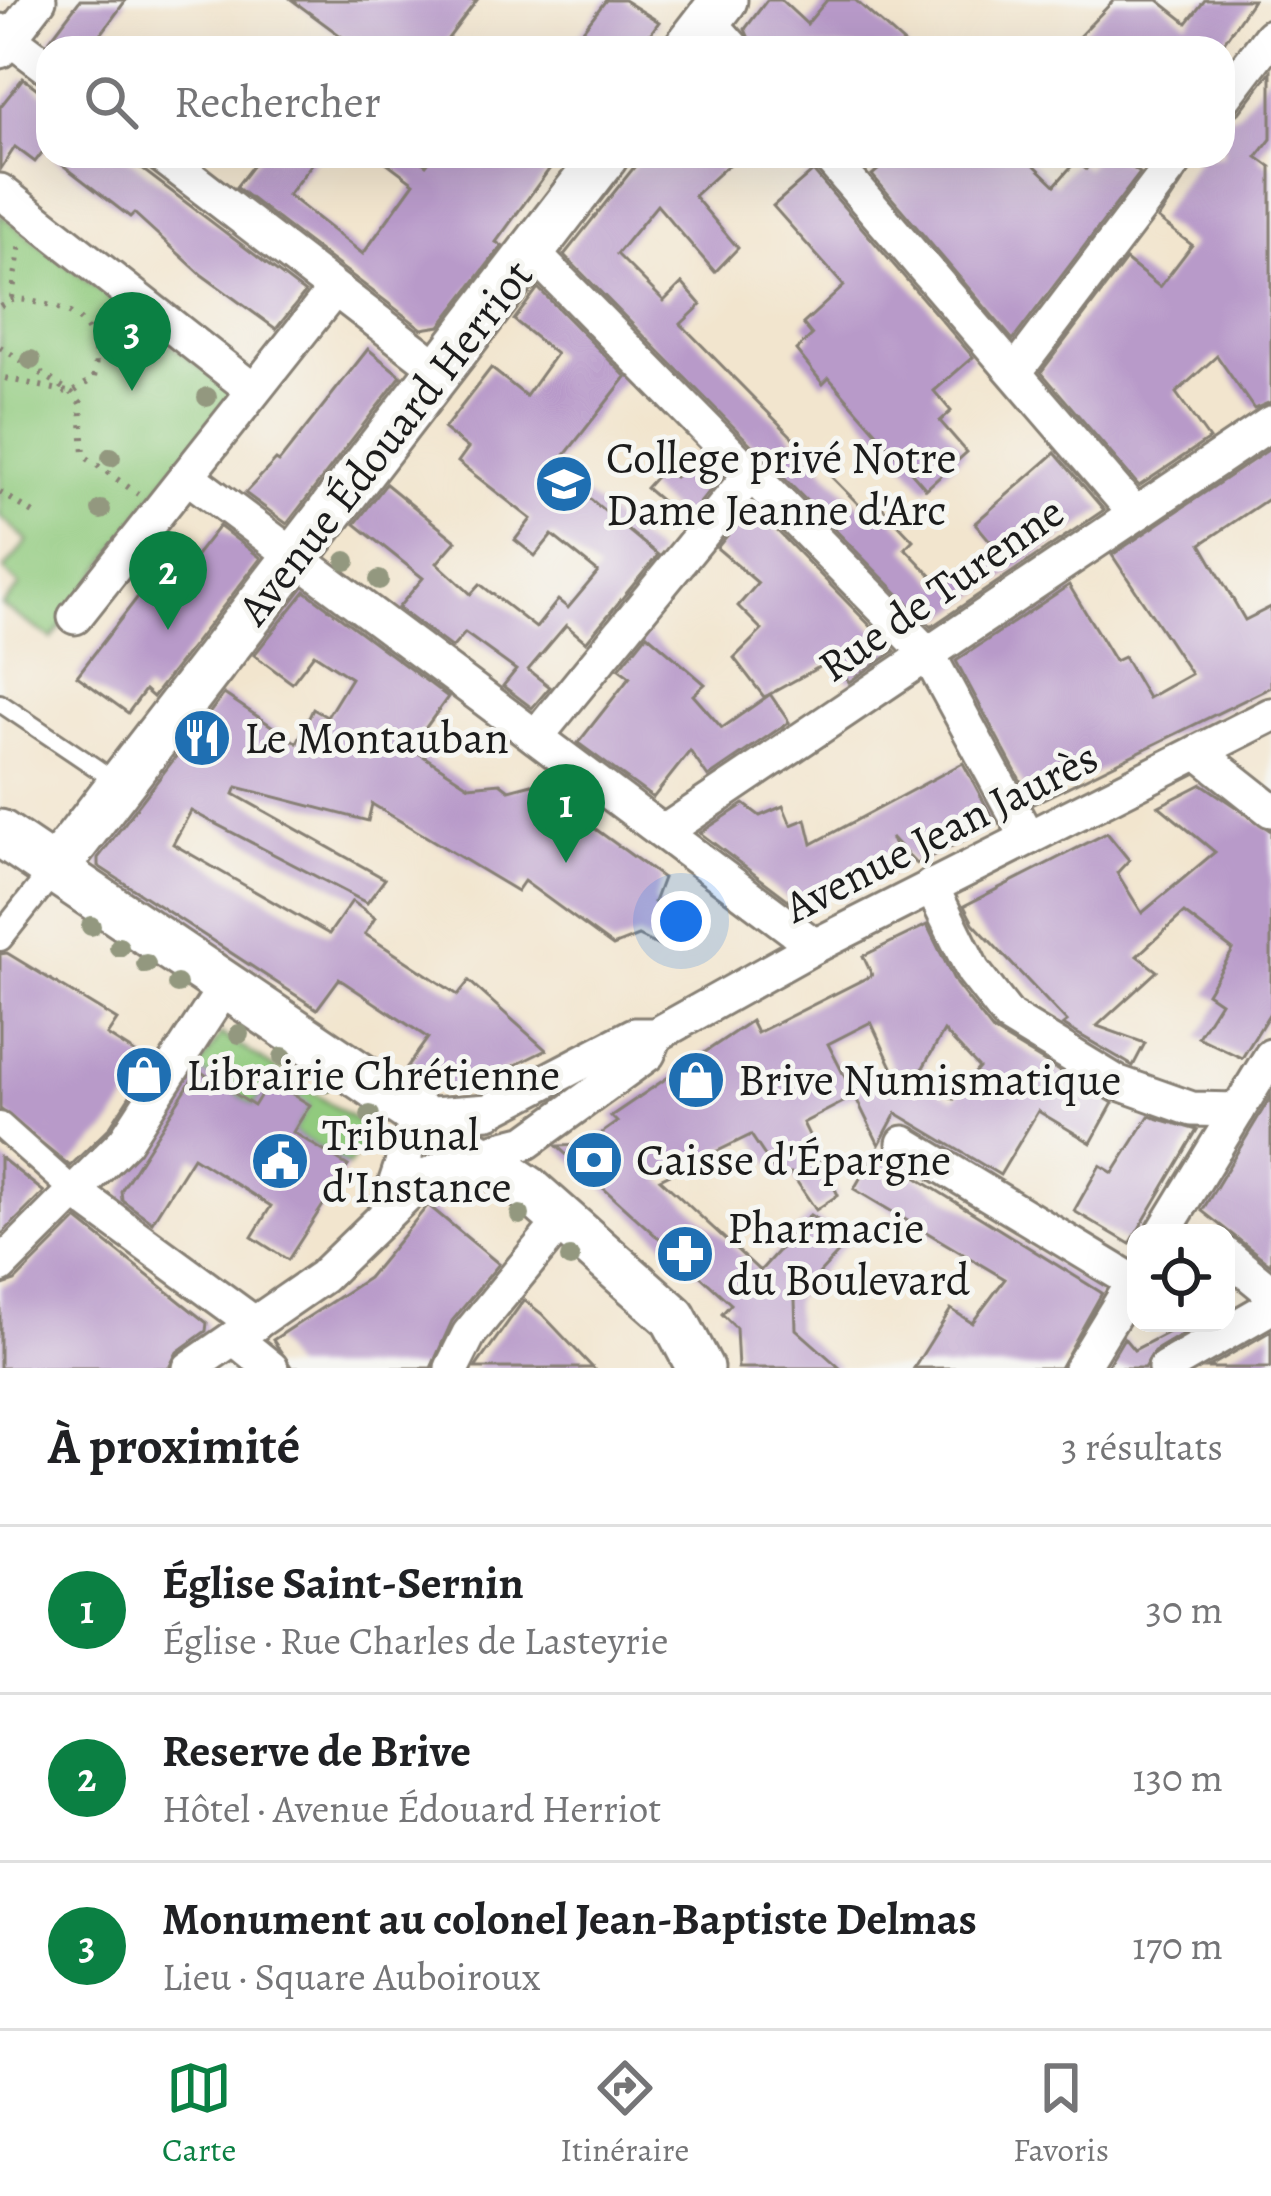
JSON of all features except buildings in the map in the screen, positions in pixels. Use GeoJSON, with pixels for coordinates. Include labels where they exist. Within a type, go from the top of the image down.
{"type":"FeatureCollection","features":[{"type":"Feature","properties":{"kind":"main road","name":"Avenue Édouard Herriot"},"geometry":{"type":"LineString","coordinates":[[54,871],[106,806],[117,782],[443,372],[596,168]]}},
{"type":"Feature","properties":{"kind":"main road","name":"Avenue Édouard Herriot"},"geometry":{"type":"LineString","coordinates":[[7,837],[48,829],[117,782]]}},
{"type":"Feature","properties":{"kind":"main road"},"geometry":{"type":"LineString","coordinates":[[7,837],[564,1217],[673,1317],[700,1368]]}},
{"type":"Feature","properties":{"kind":"street"},"geometry":{"type":"LineString","coordinates":[[36,60],[4,40],[39,0]]}},
{"type":"Feature","properties":{"kind":"street"},"geometry":{"type":"LineString","coordinates":[[1235,83],[1271,36]]}},
{"type":"Feature","properties":{"kind":"street"},"geometry":{"type":"LineString","coordinates":[[177,168],[443,372]]}},
{"type":"Feature","properties":{"kind":"street"},"geometry":{"type":"LineString","coordinates":[[838,168],[1133,511]]}},
{"type":"Feature","properties":{"kind":"street"},"geometry":{"type":"LineString","coordinates":[[1016,371],[1171,168]]}},
{"type":"Feature","properties":{"kind":"street"},"geometry":{"type":"LineString","coordinates":[[14,201],[254,391]]}},
{"type":"Feature","properties":{"kind":"street"},"geometry":{"type":"LineString","coordinates":[[532,252],[928,654],[1028,838]]}},
{"type":"Feature","properties":{"kind":"street"},"geometry":{"type":"LineString","coordinates":[[75,617],[334,290]]}},
{"type":"Feature","properties":{"kind":"street","name":"Rue de Turenne"},"geometry":{"type":"LineString","coordinates":[[664,832],[1133,511],[1271,423]]}},
{"type":"Feature","properties":{"kind":"street"},"geometry":{"type":"LineString","coordinates":[[536,737],[750,475]]}},
{"type":"Feature","properties":{"kind":"street"},"geometry":{"type":"LineString","coordinates":[[187,476],[814,946]]}},
{"type":"Feature","properties":{"kind":"street","name":"Avenue Jean Jaurès"},"geometry":{"type":"LineString","coordinates":[[446,1135],[634,1035],[656,1035],[814,946],[1271,715]]}},
{"type":"Feature","properties":{"kind":"street"},"geometry":{"type":"LineString","coordinates":[[1198,752],[1271,810]]}},
{"type":"Feature","properties":{"kind":"street"},"geometry":{"type":"LineString","coordinates":[[0,938],[54,871]]}},
{"type":"Feature","properties":{"kind":"street"},"geometry":{"type":"LineString","coordinates":[[931,886],[973,971],[1010,1017],[1116,1082],[1192,1109],[1238,1110]]}},
{"type":"Feature","properties":{"kind":"street"},"geometry":{"type":"LineString","coordinates":[[0,1266],[125,1141],[224,987]]}},
{"type":"Feature","properties":{"kind":"street","name":"Avenue Jean Jaurès"},"geometry":{"type":"LineString","coordinates":[[446,1135],[527,1142],[648,1054],[656,1035]]}},
{"type":"Feature","properties":{"kind":"street"},"geometry":{"type":"LineString","coordinates":[[1181,1224],[1271,1056]]}},
{"type":"Feature","properties":{"kind":"street"},"geometry":{"type":"LineString","coordinates":[[0,1125],[52,1178],[244,1331],[272,1368]]}},
{"type":"Feature","properties":{"kind":"street"},"geometry":{"type":"LineString","coordinates":[[387,1209],[427,1175],[446,1135]]}},
{"type":"Feature","properties":{"kind":"street"},"geometry":{"type":"LineString","coordinates":[[190,1368],[322,1277],[387,1209],[446,1135]]}},
{"type":"Feature","properties":{"kind":"street"},"geometry":{"type":"LineString","coordinates":[[904,1143],[1127,1275]]}},
{"type":"Feature","properties":{"kind":"street"},"geometry":{"type":"LineString","coordinates":[[452,1368],[469,1334],[564,1217]]}},
{"type":"Feature","properties":{"kind":"street"},"geometry":{"type":"LineString","coordinates":[[1235,1262],[1271,1292]]}},
{"type":"Feature","properties":{"kind":"street"},"geometry":{"type":"LineString","coordinates":[[1081,1368],[1127,1293]]}},
{"type":"Feature","properties":{"kind":"street"},"geometry":{"type":"LineString","coordinates":[[1165,1368],[1271,1307]]}},
{"type":"Feature","properties":{"kind":"lane"},"geometry":{"type":"LineString","coordinates":[[0,703],[117,782]]}},
{"type":"Feature","properties":{"kind":"path"},"geometry":{"type":"LineString","coordinates":[[12,298],[14,201]]}},
{"type":"Feature","properties":{"kind":"path"},"geometry":{"type":"LineString","coordinates":[[0,306],[12,298],[65,307],[82,317],[98,358],[94,378],[72,393],[0,377]]}},
{"type":"Feature","properties":{"kind":"path"},"geometry":{"type":"LineString","coordinates":[[0,347],[72,393],[81,403],[84,456],[161,509]]}},
{"type":"Feature","properties":{"kind":"path"},"geometry":{"type":"LineString","coordinates":[[0,492],[34,514]]}},
{"type":"Feature","properties":{"kind":"green space"},"geometry":{"type":"Polygon","coordinates":[[[0,214],[234,393],[148,501],[52,639],[2,606],[20,586],[4,570],[28,541],[0,516],[0,214]]]}},
{"type":"Feature","properties":{"kind":"green space"},"geometry":{"type":"Polygon","coordinates":[[[221,1034],[371,1130],[348,1166],[293,1132],[309,1105],[270,1080],[254,1106],[198,1070],[221,1034]]]}},
{"type":"Feature","properties":{"kind":"place","name":"Monument au colonel Jean-Baptiste Delmas"},"geometry":{"type":"Point","coordinates":[132,391]}},
{"type":"Feature","properties":{"kind":"place","name":"College privé Notre Dame Jeanne d'Arc"},"geometry":{"type":"Point","coordinates":[564,484]}},
{"type":"Feature","properties":{"kind":"place","name":"Reserve de Brive"},"geometry":{"type":"Point","coordinates":[168,630]}},
{"type":"Feature","properties":{"kind":"place","name":"Le Montauban"},"geometry":{"type":"Point","coordinates":[202,738]}},
{"type":"Feature","properties":{"kind":"place","name":"Église Saint-Sernin"},"geometry":{"type":"Point","coordinates":[566,863]}},
{"type":"Feature","properties":{"kind":"place","name":"Librairie Chrétienne"},"geometry":{"type":"Point","coordinates":[144,1075]}},
{"type":"Feature","properties":{"kind":"place","name":"Brive Numismatique"},"geometry":{"type":"Point","coordinates":[696,1080]}},
{"type":"Feature","properties":{"kind":"place","name":"Caisse d'Épargne"},"geometry":{"type":"Point","coordinates":[594,1160]}},
{"type":"Feature","properties":{"kind":"place","name":"Tribunal d'Instance"},"geometry":{"type":"Point","coordinates":[280,1161]}},
{"type":"Feature","properties":{"kind":"place","name":"Pharmacie du Boulevard"},"geometry":{"type":"Point","coordinates":[685,1254]}}]}
